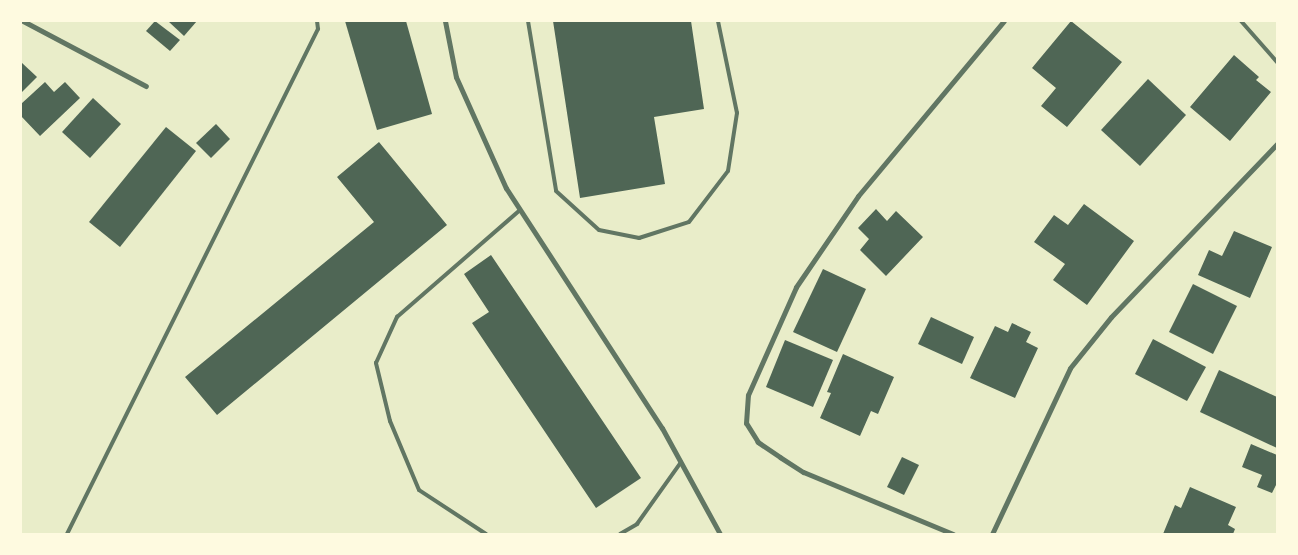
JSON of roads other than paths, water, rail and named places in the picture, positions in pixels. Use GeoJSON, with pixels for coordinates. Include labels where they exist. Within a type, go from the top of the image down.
{"type":"FeatureCollection","features":[{"type":"Feature","properties":{"kind":"street"},"geometry":{"type":"LineString","coordinates":[[23,21],[146,86]]}},
{"type":"Feature","properties":{"kind":"street"},"geometry":{"type":"LineString","coordinates":[[445,21],[456,77],[506,188],[681,462],[720,534]]}},
{"type":"Feature","properties":{"kind":"street"},"geometry":{"type":"LineString","coordinates":[[953,534],[803,472],[780,457],[758,442],[746,423],[748,395],[796,287],[858,196],[1004,21]]}},
{"type":"Feature","properties":{"kind":"street"},"geometry":{"type":"LineString","coordinates":[[992,534],[1070,368],[1111,317],[1277,144]]}},
{"type":"Feature","properties":{"kind":"lane"},"geometry":{"type":"LineString","coordinates":[[67,534],[318,29],[317,21]]}},
{"type":"Feature","properties":{"kind":"lane"},"geometry":{"type":"LineString","coordinates":[[528,21],[556,191],[599,230],[639,238],[689,222],[728,172],[737,113],[718,21]]}},
{"type":"Feature","properties":{"kind":"lane"},"geometry":{"type":"LineString","coordinates":[[1241,21],[1277,62]]}},
{"type":"Feature","properties":{"kind":"lane"},"geometry":{"type":"LineString","coordinates":[[486,534],[419,490],[390,421],[376,363],[397,317],[520,210]]}},
{"type":"Feature","properties":{"kind":"lane"},"geometry":{"type":"LineString","coordinates":[[620,534],[637,524],[681,462]]}}]}
